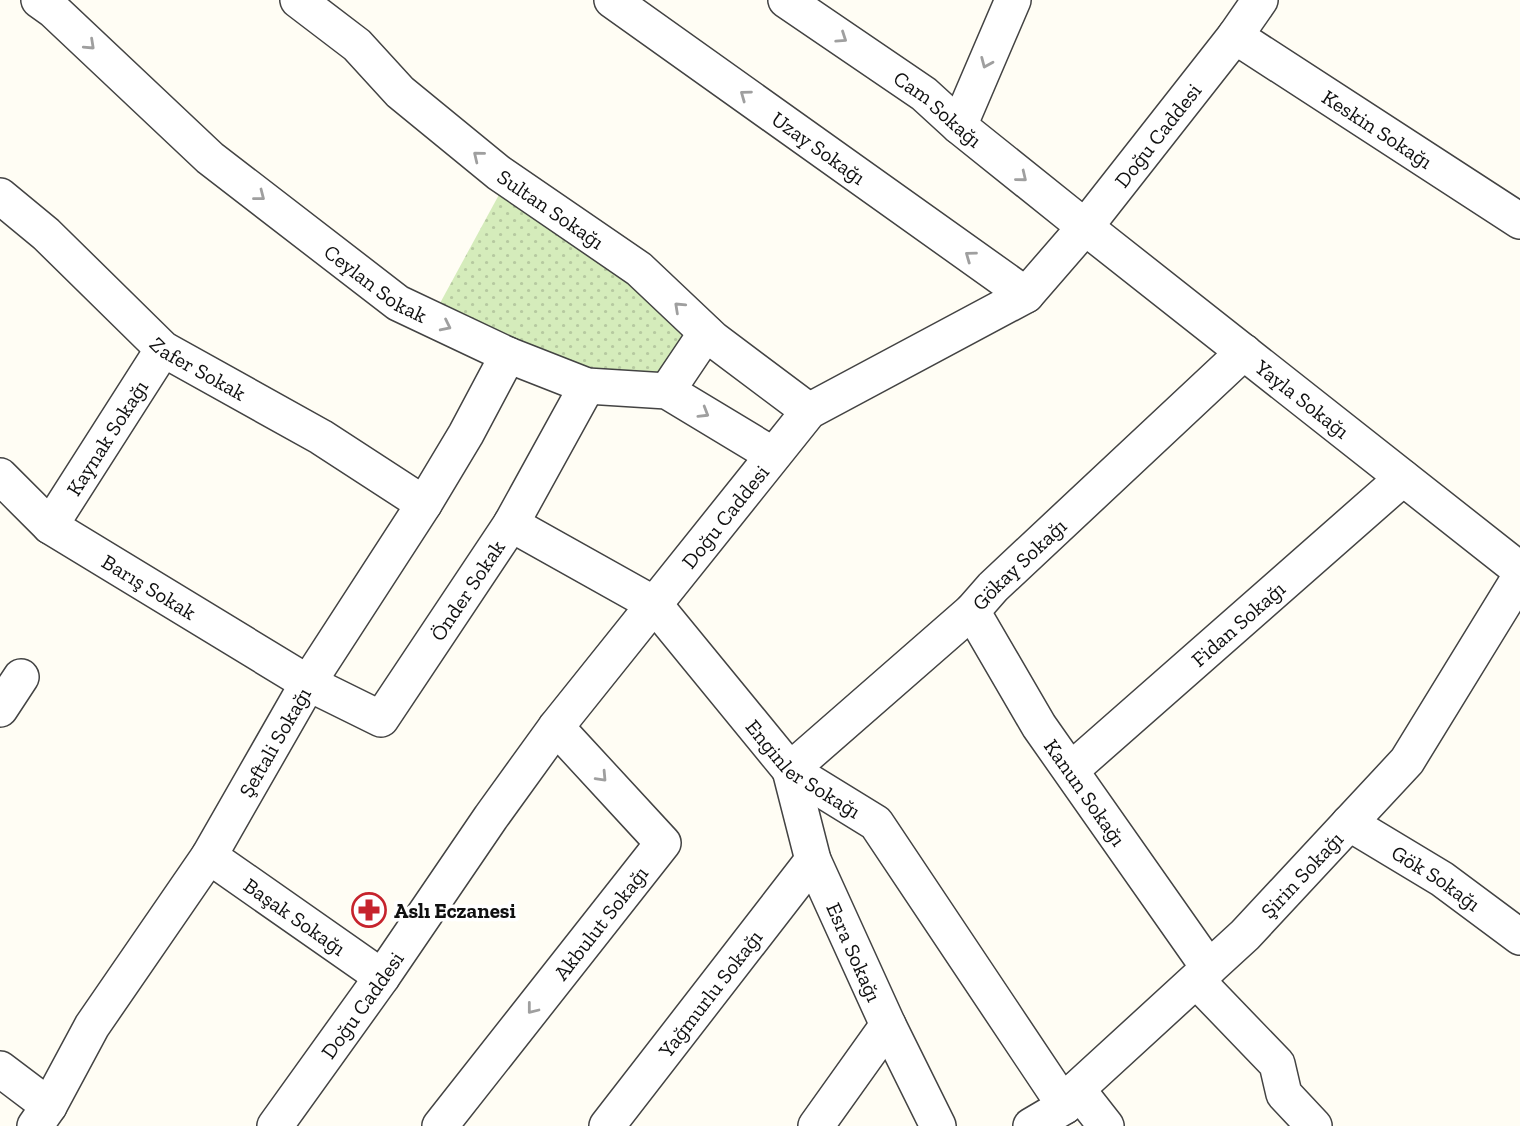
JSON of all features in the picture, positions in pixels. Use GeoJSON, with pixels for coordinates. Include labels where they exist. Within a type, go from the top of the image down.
{"type":"FeatureCollection","features":[{"type":"Feature","properties":{"kind":"street","name":"Ceylan Sokak"},"geometry":{"type":"LineString","coordinates":[[39,0],[53,10],[210,158],[398,303],[508,355],[587,386],[667,391],[773,455]]}},
{"type":"Feature","properties":{"kind":"street","name":"Sultan Sokağı"},"geometry":{"type":"LineString","coordinates":[[298,0],[357,45],[400,92],[489,165],[639,270],[706,333],[809,411]]}},
{"type":"Feature","properties":{"kind":"street","name":"Uzay Sokağı"},"geometry":{"type":"LineString","coordinates":[[612,0],[1026,295]]}},
{"type":"Feature","properties":{"kind":"street","name":"Cam Sokağı"},"geometry":{"type":"LineString","coordinates":[[786,0],[924,94],[1085,227]]}},
{"type":"Feature","properties":{"kind":"street"},"geometry":{"type":"LineString","coordinates":[[960,126],[1013,0]]}},
{"type":"Feature","properties":{"kind":"street","name":"Doğu Caddesi"},"geometry":{"type":"LineString","coordinates":[[275,1126],[556,727],[809,411],[1026,295],[1085,227],[1235,36],[1260,0]]}},
{"type":"Feature","properties":{"kind":"street","name":"Keskin Sokağı"},"geometry":{"type":"LineString","coordinates":[[1235,36],[1520,221]]}},
{"type":"Feature","properties":{"kind":"street","name":"Zafer Sokak"},"geometry":{"type":"LineString","coordinates":[[0,196],[46,234],[163,349],[321,437],[424,504]]}},
{"type":"Feature","properties":{"kind":"street","name":"Yayla Sokağı"},"geometry":{"type":"LineString","coordinates":[[1085,227],[1520,570]]}},
{"type":"Feature","properties":{"kind":"street"},"geometry":{"type":"LineString","coordinates":[[667,391],[706,333]]}},
{"type":"Feature","properties":{"kind":"street","name":"Kaynak Sokağı"},"geometry":{"type":"LineString","coordinates":[[50,526],[163,349]]}},
{"type":"Feature","properties":{"kind":"street","name":"Gökay Sokağı"},"geometry":{"type":"LineString","coordinates":[[790,770],[972,611],[993,587],[1244,352]]}},
{"type":"Feature","properties":{"kind":"street","name":"Şeftali Sokağı"},"geometry":{"type":"LineString","coordinates":[[42,1116],[92,1026],[209,856],[308,682],[424,504],[466,434],[508,355]]}},
{"type":"Feature","properties":{"kind":"street","name":"Önder Sokak"},"geometry":{"type":"LineString","coordinates":[[308,682],[381,719],[511,524],[587,386]]}},
{"type":"Feature","properties":{"kind":"street","name":"Barış Sokak"},"geometry":{"type":"LineString","coordinates":[[0,476],[50,526],[308,682]]}},
{"type":"Feature","properties":{"kind":"street","name":"Fidan Sokağı"},"geometry":{"type":"LineString","coordinates":[[1071,770],[1403,478]]}},
{"type":"Feature","properties":{"kind":"street","name":"Enginler Sokağı"},"geometry":{"type":"LineString","coordinates":[[511,524],[654,604],[790,770],[876,823],[1071,1098],[1106,1126]]}},
{"type":"Feature","properties":{"kind":"street","name":"Şirin Sokağı"},"geometry":{"type":"LineString","coordinates":[[1031,1126],[1071,1098],[1245,935],[1407,761],[1520,577]]}},
{"type":"Feature","properties":{"kind":"street","name":"Kanun Sokağı"},"geometry":{"type":"LineString","coordinates":[[972,611],[1039,726],[1071,770],[1203,975],[1277,1064],[1284,1094],[1314,1126]]}},
{"type":"Feature","properties":{"kind":"street"},"geometry":{"type":"LineString","coordinates":[[0,709],[21,677]]}},
{"type":"Feature","properties":{"kind":"street","name":"Akbulut Sokağı"},"geometry":{"type":"LineString","coordinates":[[440,1126],[663,843],[556,727]]}},
{"type":"Feature","properties":{"kind":"street","name":"Esra Sokağı"},"geometry":{"type":"LineString","coordinates":[[790,770],[813,860],[888,1026],[939,1126]]}},
{"type":"Feature","properties":{"kind":"street","name":"Gök Sokağı"},"geometry":{"type":"LineString","coordinates":[[1349,823],[1442,879],[1520,937]]}},
{"type":"Feature","properties":{"kind":"street","name":"Başak Sokağı"},"geometry":{"type":"LineString","coordinates":[[209,856],[382,977]]}},
{"type":"Feature","properties":{"kind":"street","name":"Yağmurlu Sokağı"},"geometry":{"type":"LineString","coordinates":[[607,1126],[813,860]]}},
{"type":"Feature","properties":{"kind":"street"},"geometry":{"type":"LineString","coordinates":[[816,1126],[888,1026]]}},
{"type":"Feature","properties":{"kind":"street"},"geometry":{"type":"LineString","coordinates":[[0,1069],[42,1116]]}},
{"type":"Feature","properties":{"kind":"green space"},"geometry":{"type":"Polygon","coordinates":[[[501,191],[599,258],[686,335],[659,377],[563,363],[439,305],[501,191]]]}},
{"type":"Feature","properties":{"kind":"place","name":"Aslı Eczanesi"},"geometry":{"type":"Point","coordinates":[369,910]}}]}
